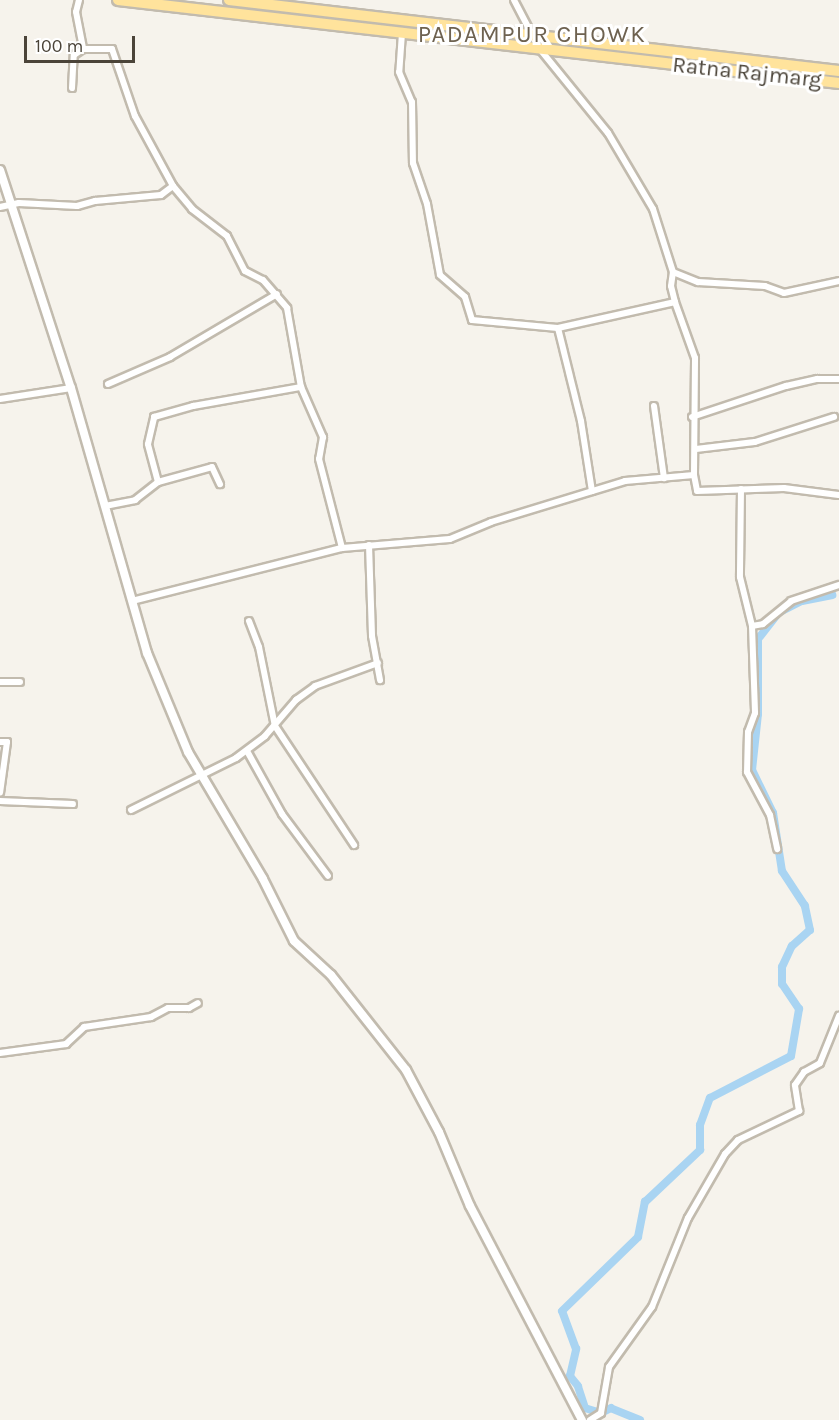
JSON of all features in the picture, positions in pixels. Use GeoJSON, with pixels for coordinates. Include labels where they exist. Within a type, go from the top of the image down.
{"type":"FeatureCollection","features":[{"type":"Feature","properties":{"kind":"main road","name":"Ratna Rajmarg"},"geometry":{"type":"LineString","coordinates":[[118,0],[839,83]]}},
{"type":"Feature","properties":{"kind":"main road","name":"Ratna Rajmarg"},"geometry":{"type":"LineString","coordinates":[[230,0],[839,71]]}},
{"type":"Feature","properties":{"kind":"street"},"geometry":{"type":"LineString","coordinates":[[79,0],[75,12],[83,49]]}},
{"type":"Feature","properties":{"kind":"street"},"geometry":{"type":"LineString","coordinates":[[514,0],[539,48],[608,133],[645,192],[673,272],[671,286],[675,302],[695,358],[692,417],[696,449],[694,475],[697,491],[803,489],[839,495]]}},
{"type":"Feature","properties":{"kind":"street"},"geometry":{"type":"LineString","coordinates":[[402,33],[399,72],[412,102],[413,163],[427,204],[440,275],[465,297],[472,320],[558,327],[675,302]]}},
{"type":"Feature","properties":{"kind":"street"},"geometry":{"type":"LineString","coordinates":[[72,88],[74,55],[83,49],[112,49],[135,116],[173,186],[192,209],[227,236],[245,271],[277,294],[291,321],[293,357],[301,387],[323,437],[319,459],[342,548]]}},
{"type":"Feature","properties":{"kind":"street"},"geometry":{"type":"LineString","coordinates":[[0,170],[71,388],[151,663],[202,776],[263,879],[294,941],[331,975],[406,1070],[439,1132],[470,1206],[582,1420]]}},
{"type":"Feature","properties":{"kind":"street"},"geometry":{"type":"LineString","coordinates":[[0,207],[12,207],[19,203],[76,206],[95,201],[161,195],[173,186]]}},
{"type":"Feature","properties":{"kind":"street"},"geometry":{"type":"LineString","coordinates":[[673,272],[698,282],[765,286],[784,293],[839,281]]}},
{"type":"Feature","properties":{"kind":"street"},"geometry":{"type":"LineString","coordinates":[[108,384],[170,357],[277,294]]}},
{"type":"Feature","properties":{"kind":"street"},"geometry":{"type":"LineString","coordinates":[[558,327],[581,421],[592,491]]}},
{"type":"Feature","properties":{"kind":"street"},"geometry":{"type":"LineString","coordinates":[[692,417],[786,386],[817,379],[839,379]]}},
{"type":"Feature","properties":{"kind":"street"},"geometry":{"type":"LineString","coordinates":[[158,482],[148,444],[154,417],[193,405],[301,387]]}},
{"type":"Feature","properties":{"kind":"street"},"geometry":{"type":"LineString","coordinates":[[0,399],[71,388]]}},
{"type":"Feature","properties":{"kind":"street"},"geometry":{"type":"LineString","coordinates":[[654,406],[664,478]]}},
{"type":"Feature","properties":{"kind":"street"},"geometry":{"type":"LineString","coordinates":[[696,449],[755,441],[834,417]]}},
{"type":"Feature","properties":{"kind":"street"},"geometry":{"type":"LineString","coordinates":[[105,506],[135,500],[158,482],[212,467],[220,484]]}},
{"type":"Feature","properties":{"kind":"street"},"geometry":{"type":"LineString","coordinates":[[132,601],[342,548],[450,539],[491,522],[625,482],[694,475]]}},
{"type":"Feature","properties":{"kind":"street"},"geometry":{"type":"LineString","coordinates":[[741,489],[740,577],[753,626],[755,713],[748,732],[747,772],[770,815],[777,849]]}},
{"type":"Feature","properties":{"kind":"street"},"geometry":{"type":"LineString","coordinates":[[369,545],[372,636],[380,680]]}},
{"type":"Feature","properties":{"kind":"street"},"geometry":{"type":"LineString","coordinates":[[753,626],[764,624],[790,601],[839,585]]}},
{"type":"Feature","properties":{"kind":"street"},"geometry":{"type":"LineString","coordinates":[[249,621],[259,647],[274,726],[354,845]]}},
{"type":"Feature","properties":{"kind":"street"},"geometry":{"type":"LineString","coordinates":[[131,810],[202,776],[247,751],[274,726],[296,700],[315,686],[378,663]]}},
{"type":"Feature","properties":{"kind":"street"},"geometry":{"type":"LineString","coordinates":[[0,682],[20,682]]}},
{"type":"Feature","properties":{"kind":"street"},"geometry":{"type":"LineString","coordinates":[[0,742],[7,742],[0,793]]}},
{"type":"Feature","properties":{"kind":"street"},"geometry":{"type":"LineString","coordinates":[[247,751],[282,813],[328,876]]}},
{"type":"Feature","properties":{"kind":"street"},"geometry":{"type":"LineString","coordinates":[[0,801],[73,804]]}},
{"type":"Feature","properties":{"kind":"street"},"geometry":{"type":"LineString","coordinates":[[0,1053],[66,1044],[84,1028],[151,1017],[168,1008],[189,1008],[198,1003]]}},
{"type":"Feature","properties":{"kind":"street"},"geometry":{"type":"LineString","coordinates":[[590,1420],[601,1413],[609,1367],[652,1307],[688,1218],[720,1162],[738,1140],[799,1111],[795,1085],[804,1072],[820,1063],[839,1016]]}},
{"type":"Feature","properties":{"kind":"waterway"},"geometry":{"type":"LineString","coordinates":[[640,1420],[611,1408],[601,1413],[585,1408],[578,1386],[570,1376],[576,1349],[562,1311],[638,1237],[645,1202],[700,1150],[700,1125],[710,1098],[791,1056],[799,1009],[782,984],[782,967],[792,946],[810,930],[805,906],[782,871],[773,813],[752,770],[758,714],[758,639],[778,613],[802,601],[832,595]]}},
{"type":"Feature","properties":{"kind":"district","name":"PADAMPUR CHOWK"},"geometry":{"type":"Point","coordinates":[532,35]}}]}
